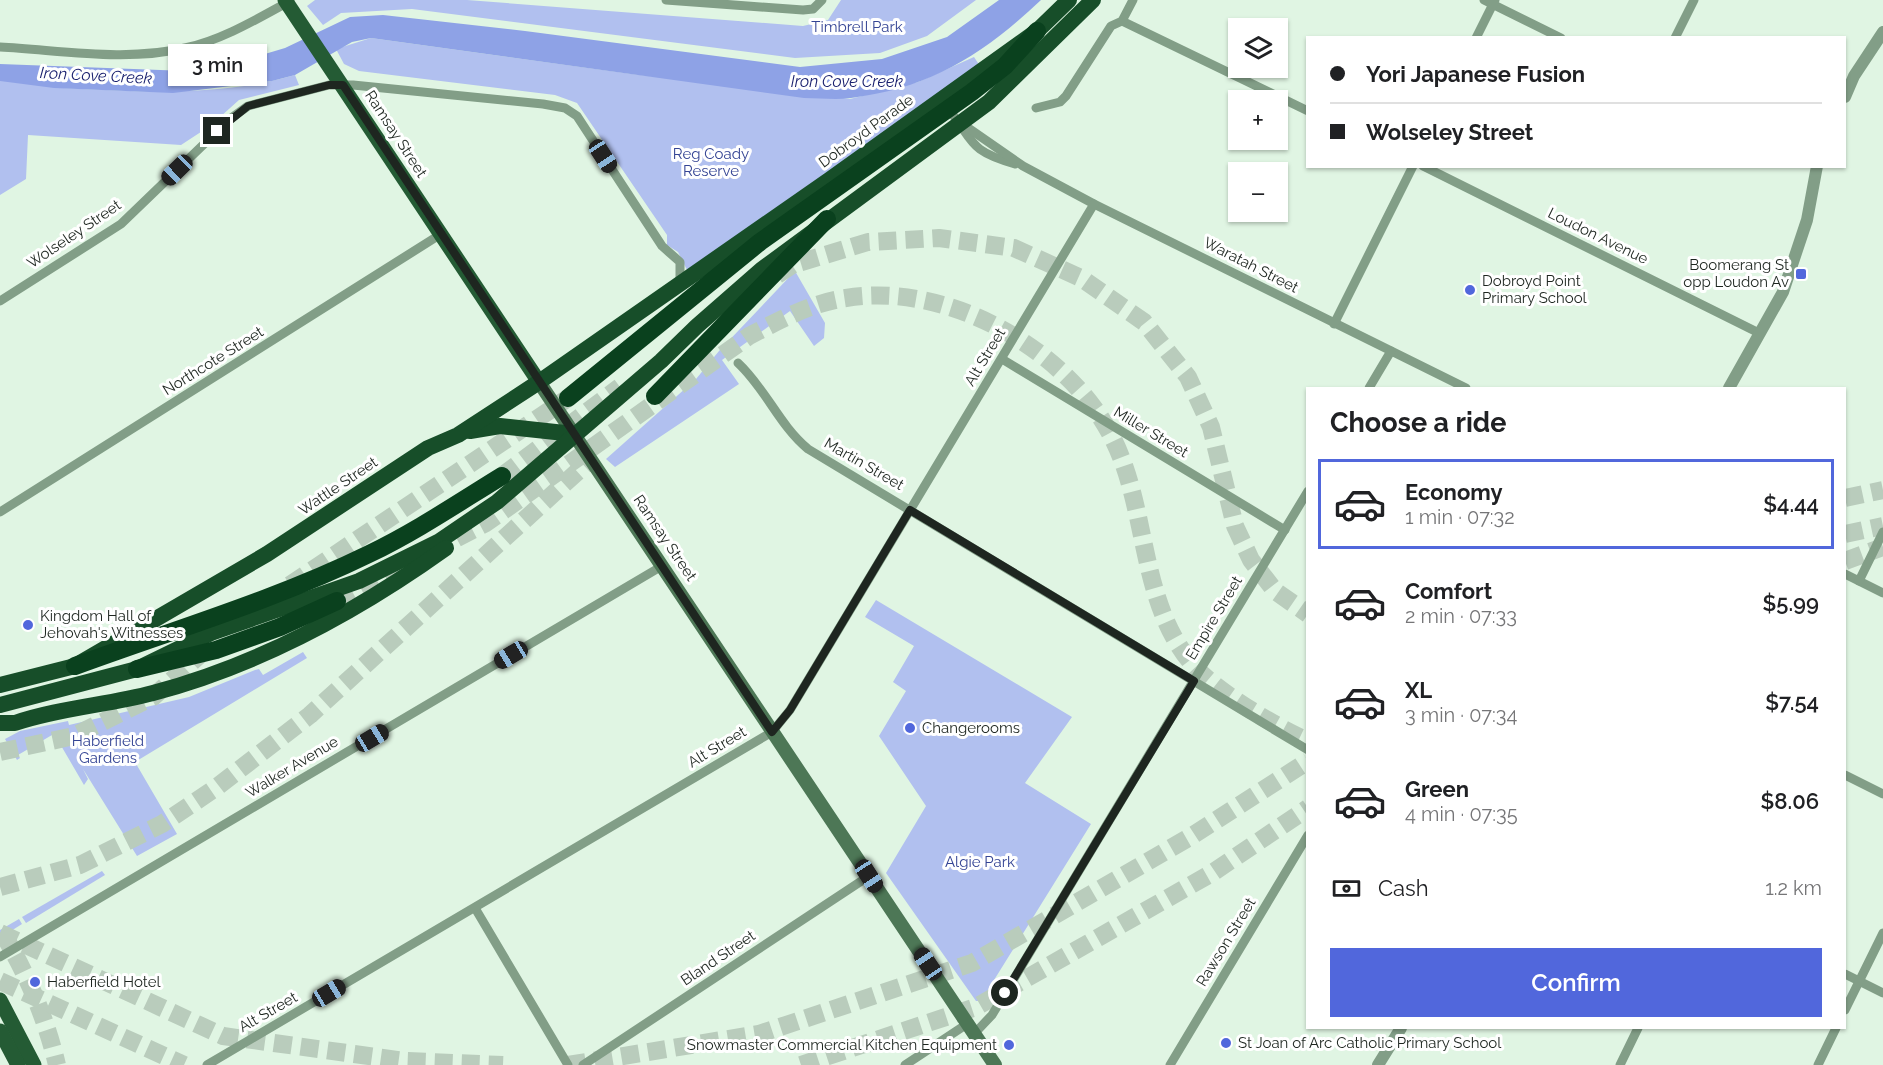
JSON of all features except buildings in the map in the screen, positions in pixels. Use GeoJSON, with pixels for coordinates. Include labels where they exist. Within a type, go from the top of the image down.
{"type":"FeatureCollection","features":[{"type":"Feature","properties":{"kind":"highway"},"geometry":{"type":"LineString","coordinates":[[568,398],[760,242],[945,104],[1005,66],[1069,0]]}},
{"type":"Feature","properties":{"kind":"highway"},"geometry":{"type":"LineString","coordinates":[[5,725],[154,693],[262,654],[355,608],[460,538],[486,510],[662,361],[760,270],[989,102],[1092,0]]}},
{"type":"Feature","properties":{"kind":"highway","name":"Dobroyd Parade"},"geometry":{"type":"LineString","coordinates":[[680,285],[945,104]]}},
{"type":"Feature","properties":{"kind":"highway"},"geometry":{"type":"LineString","coordinates":[[655,396],[827,219]]}},
{"type":"Feature","properties":{"kind":"highway","name":"Wattle Street"},"geometry":{"type":"LineString","coordinates":[[0,685],[75,666],[267,554],[428,448],[458,435],[680,285]]}},
{"type":"Feature","properties":{"kind":"highway"},"geometry":{"type":"LineString","coordinates":[[458,435],[500,426],[574,434]]}},
{"type":"Feature","properties":{"kind":"highway"},"geometry":{"type":"LineString","coordinates":[[75,666],[316,578],[359,559],[425,524],[502,476]]}},
{"type":"Feature","properties":{"kind":"highway"},"geometry":{"type":"LineString","coordinates":[[137,669],[212,633],[308,601],[386,569],[438,542],[486,510]]}},
{"type":"Feature","properties":{"kind":"highway"},"geometry":{"type":"LineString","coordinates":[[0,705],[216,650],[280,627],[337,602]]}},
{"type":"Feature","properties":{"kind":"main road","name":"Ramsay Street"},"geometry":{"type":"LineString","coordinates":[[288,1],[306,32],[995,1065]]}},
{"type":"Feature","properties":{"kind":"main road"},"geometry":{"type":"LineString","coordinates":[[0,1000],[34,1065]]}},
{"type":"Feature","properties":{"kind":"main road"},"geometry":{"type":"LineString","coordinates":[[0,1031],[18,1065]]}},
{"type":"Feature","properties":{"kind":"street"},"geometry":{"type":"LineString","coordinates":[[666,0],[803,10],[813,9],[822,0]]}},
{"type":"Feature","properties":{"kind":"street"},"geometry":{"type":"LineString","coordinates":[[1036,108],[1060,102],[1066,96],[1111,26],[1122,21],[1133,0]]}},
{"type":"Feature","properties":{"kind":"street"},"geometry":{"type":"LineString","coordinates":[[1676,36],[1694,0]]}},
{"type":"Feature","properties":{"kind":"street"},"geometry":{"type":"LineString","coordinates":[[0,47],[135,54],[164,52],[186,48],[219,37],[288,1]]}},
{"type":"Feature","properties":{"kind":"street"},"geometry":{"type":"LineString","coordinates":[[1477,36],[1490,1],[1556,36]]}},
{"type":"Feature","properties":{"kind":"street"},"geometry":{"type":"LineString","coordinates":[[1122,21],[1306,110]]}},
{"type":"Feature","properties":{"kind":"street"},"geometry":{"type":"LineString","coordinates":[[1846,95],[1854,76],[1883,32]]}},
{"type":"Feature","properties":{"kind":"street"},"geometry":{"type":"LineString","coordinates":[[343,85],[543,104],[570,111],[577,116],[658,241],[680,262],[680,285]]}},
{"type":"Feature","properties":{"kind":"street","name":"Wolseley Street"},"geometry":{"type":"LineString","coordinates":[[0,301],[121,224],[243,108],[325,86],[343,85]]}},
{"type":"Feature","properties":{"kind":"street","name":"Waratah Street"},"geometry":{"type":"LineString","coordinates":[[945,104],[960,123],[968,140],[981,152],[1023,166],[1094,204],[1464,387]]}},
{"type":"Feature","properties":{"kind":"street"},"geometry":{"type":"LineString","coordinates":[[1334,324],[1412,168]]}},
{"type":"Feature","properties":{"kind":"street","name":"Loudon Avenue"},"geometry":{"type":"LineString","coordinates":[[1427,168],[1759,333]]}},
{"type":"Feature","properties":{"kind":"street"},"geometry":{"type":"LineString","coordinates":[[1730,387],[1783,292],[1807,220],[1817,168]]}},
{"type":"Feature","properties":{"kind":"street","name":"Alt Street"},"geometry":{"type":"LineString","coordinates":[[207,1065],[772,732],[790,710],[1094,204]]}},
{"type":"Feature","properties":{"kind":"street","name":"Northcote Street"},"geometry":{"type":"LineString","coordinates":[[0,512],[441,234]]}},
{"type":"Feature","properties":{"kind":"street"},"geometry":{"type":"LineString","coordinates":[[1370,387],[1391,351]]}},
{"type":"Feature","properties":{"kind":"street","name":"Miller Street"},"geometry":{"type":"LineString","coordinates":[[1002,359],[1285,530]]}},
{"type":"Feature","properties":{"kind":"street","name":"Martin Street"},"geometry":{"type":"LineString","coordinates":[[738,363],[755,378],[793,436],[910,510],[1306,749]]}},
{"type":"Feature","properties":{"kind":"street","name":"Empire Street"},"geometry":{"type":"LineString","coordinates":[[905,1065],[992,1015],[1306,494]]}},
{"type":"Feature","properties":{"kind":"street"},"geometry":{"type":"LineString","coordinates":[[1859,580],[1883,532]]}},
{"type":"Feature","properties":{"kind":"street","name":"Walker Avenue"},"geometry":{"type":"LineString","coordinates":[[0,957],[662,566]]}},
{"type":"Feature","properties":{"kind":"street"},"geometry":{"type":"LineString","coordinates":[[1846,574],[1883,592]]}},
{"type":"Feature","properties":{"kind":"street"},"geometry":{"type":"LineString","coordinates":[[1846,776],[1883,794]]}},
{"type":"Feature","properties":{"kind":"street","name":"Rawson Street"},"geometry":{"type":"LineString","coordinates":[[1170,1065],[1306,838]]}},
{"type":"Feature","properties":{"kind":"street","name":"Bland Street"},"geometry":{"type":"LineString","coordinates":[[583,1065],[869,876]]}},
{"type":"Feature","properties":{"kind":"street"},"geometry":{"type":"LineString","coordinates":[[475,908],[568,1065]]}},
{"type":"Feature","properties":{"kind":"street"},"geometry":{"type":"LineString","coordinates":[[1846,1008],[1883,933]]}},
{"type":"Feature","properties":{"kind":"street"},"geometry":{"type":"LineString","coordinates":[[1846,974],[1883,993]]}},
{"type":"Feature","properties":{"kind":"street"},"geometry":{"type":"LineString","coordinates":[[1378,1065],[1400,1029]]}},
{"type":"Feature","properties":{"kind":"street"},"geometry":{"type":"LineString","coordinates":[[1620,1065],[1638,1029]]}},
{"type":"Feature","properties":{"kind":"street"},"geometry":{"type":"LineString","coordinates":[[1818,1065],[1836,1029]]}},
{"type":"Feature","properties":{"kind":"green space","name":"Timbrell Park"},"geometry":{"type":"Polygon","coordinates":[[[315,0],[467,0],[803,26],[828,20],[841,0],[976,0],[927,36],[880,53],[795,58],[412,9],[341,13],[323,25],[307,6],[315,0]]]}},
{"type":"Feature","properties":{"kind":"green space","name":"Reg Coady Reserve"},"geometry":{"type":"Polygon","coordinates":[[[371,38],[632,74],[850,99],[918,82],[974,57],[980,66],[687,270],[678,252],[667,245],[667,235],[577,103],[555,95],[359,71],[344,64],[336,49],[371,38]]]}},
{"type":"Feature","properties":{"kind":"green space"},"geometry":{"type":"Polygon","coordinates":[[[295,75],[299,85],[239,100],[210,126],[181,145],[28,135],[26,179],[0,195],[0,81],[63,88],[180,91],[238,87],[295,75]]]}},
{"type":"Feature","properties":{"kind":"green space"},"geometry":{"type":"Polygon","coordinates":[[[795,271],[825,323],[824,338],[814,346],[790,311],[722,360],[739,384],[615,467],[606,459],[696,379],[719,351],[795,271]]]}},
{"type":"Feature","properties":{"kind":"green space","name":"Algie Park"},"geometry":{"type":"Polygon","coordinates":[[[876,600],[1072,717],[1025,783],[1091,824],[981,1001],[976,1001],[886,873],[926,806],[879,736],[906,691],[893,682],[914,646],[865,617],[876,600]]]}},
{"type":"Feature","properties":{"kind":"green space","name":"Haberfield Gardens"},"geometry":{"type":"Polygon","coordinates":[[[303,652],[307,658],[135,762],[177,834],[137,856],[83,769],[88,779],[84,785],[56,737],[52,735],[18,755],[20,758],[17,760],[5,739],[20,731],[68,721],[69,725],[189,697],[255,670],[259,669],[263,675],[303,652]]]}},
{"type":"Feature","properties":{"kind":"green space"},"geometry":{"type":"Polygon","coordinates":[[[102,871],[105,875],[26,923],[22,917],[102,871]]]}},
{"type":"Feature","properties":{"kind":"green space"},"geometry":{"type":"Polygon","coordinates":[[[19,919],[22,924],[0,938],[0,930],[19,919]]]}},
{"type":"Feature","properties":{"kind":"water","name":"Iron Cove Creek"},"geometry":{"type":"Polygon","coordinates":[[[999,0],[1041,0],[999,37],[955,66],[906,86],[845,99],[804,98],[371,38],[352,42],[295,75],[272,81],[173,93],[54,88],[0,81],[0,64],[187,71],[231,64],[285,48],[350,17],[383,15],[800,67],[882,59],[947,37],[999,0]]]}},
{"type":"Feature","properties":{"kind":"tunnel"},"geometry":{"type":"LineString","coordinates":[[777,275],[792,265],[868,242],[939,238],[1014,248],[1081,278],[1144,322],[1188,377],[1211,427],[1235,526],[1251,560],[1275,591],[1306,613]]}},
{"type":"Feature","properties":{"kind":"tunnel"},"geometry":{"type":"LineString","coordinates":[[337,601],[486,523],[749,336],[784,318],[808,308],[846,298],[885,296],[924,300],[964,312],[1001,329],[1036,351],[1068,378],[1094,408],[1114,441],[1134,498],[1154,586],[1163,614],[1176,641],[1194,666],[1217,687],[1264,718],[1306,740]]}},
{"type":"Feature","properties":{"kind":"tunnel"},"geometry":{"type":"LineString","coordinates":[[502,476],[620,387]]}},
{"type":"Feature","properties":{"kind":"tunnel"},"geometry":{"type":"LineString","coordinates":[[290,585],[568,398]]}},
{"type":"Feature","properties":{"kind":"tunnel"},"geometry":{"type":"LineString","coordinates":[[0,887],[80,865],[162,824],[217,787],[310,715],[587,463]]}},
{"type":"Feature","properties":{"kind":"tunnel"},"geometry":{"type":"LineString","coordinates":[[1846,498],[1883,490]]}},
{"type":"Feature","properties":{"kind":"tunnel"},"geometry":{"type":"LineString","coordinates":[[1846,534],[1883,526]]}},
{"type":"Feature","properties":{"kind":"tunnel"},"geometry":{"type":"LineString","coordinates":[[1846,561],[1883,547]]}},
{"type":"Feature","properties":{"kind":"tunnel"},"geometry":{"type":"LineString","coordinates":[[0,752],[74,736],[153,697],[204,651]]}},
{"type":"Feature","properties":{"kind":"tunnel"},"geometry":{"type":"LineString","coordinates":[[568,1065],[759,1034],[972,963],[1190,837],[1306,762]]}},
{"type":"Feature","properties":{"kind":"tunnel"},"geometry":{"type":"LineString","coordinates":[[801,1065],[976,1007],[1212,873],[1306,809]]}},
{"type":"Feature","properties":{"kind":"tunnel"},"geometry":{"type":"LineString","coordinates":[[2,932],[35,997],[57,1065]]}},
{"type":"Feature","properties":{"kind":"tunnel"},"geometry":{"type":"LineString","coordinates":[[0,933],[223,1036],[405,1061],[503,1065]]}},
{"type":"Feature","properties":{"kind":"tunnel"},"geometry":{"type":"LineString","coordinates":[[0,981],[184,1065]]}},
{"type":"Feature","properties":{"kind":"place","name":"Boomerang St opp Loudon Av"},"geometry":{"type":"Point","coordinates":[1801,274]}},
{"type":"Feature","properties":{"kind":"place","name":"Dobroyd Point Primary School"},"geometry":{"type":"Point","coordinates":[1470,290]}},
{"type":"Feature","properties":{"kind":"place","name":"Kingdom Hall of Jehovah's Witnesses"},"geometry":{"type":"Point","coordinates":[28,625]}},
{"type":"Feature","properties":{"kind":"place","name":"Changerooms"},"geometry":{"type":"Point","coordinates":[910,728]}},
{"type":"Feature","properties":{"kind":"place","name":"Haberfield Hotel"},"geometry":{"type":"Point","coordinates":[35,982]}},
{"type":"Feature","properties":{"kind":"place","name":"St Joan of Arc Catholic Primary School"},"geometry":{"type":"Point","coordinates":[1226,1043]}},
{"type":"Feature","properties":{"kind":"place","name":"Snowmaster Commercial Kitchen Equipment"},"geometry":{"type":"Point","coordinates":[1009,1045]}},
{"type":"Feature","properties":{"kind":"route"},"geometry":{"type":"LineString","coordinates":[[217,131],[237,112],[248,106],[329,85],[343,85],[772,732],[790,710],[910,510],[1194,681],[1005,993]]}}]}
